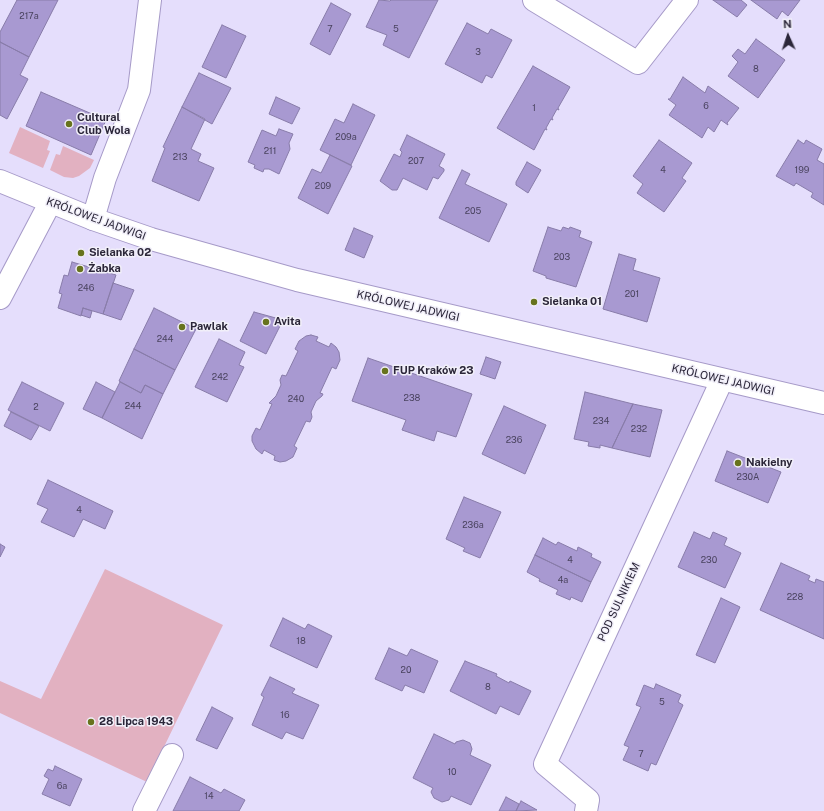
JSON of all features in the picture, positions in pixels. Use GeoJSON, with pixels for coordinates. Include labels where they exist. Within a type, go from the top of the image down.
{"type":"FeatureCollection","features":[{"type":"Feature","properties":{"kind":"street"},"geometry":{"type":"LineString","coordinates":[[93,220],[105,178],[140,90],[150,0]]}},
{"type":"Feature","properties":{"kind":"street"},"geometry":{"type":"LineString","coordinates":[[534,0],[638,63],[687,0]]}},
{"type":"Feature","properties":{"kind":"street","name":"KRÓLOWEJ JADWIGI"},"geometry":{"type":"LineString","coordinates":[[0,181],[93,220],[151,239],[297,280],[824,403]]}},
{"type":"Feature","properties":{"kind":"street"},"geometry":{"type":"LineString","coordinates":[[0,298],[50,203]]}},
{"type":"Feature","properties":{"kind":"street","name":"POD SULNIKIEM"},"geometry":{"type":"LineString","coordinates":[[586,811],[588,800],[544,764],[722,380]]}},
{"type":"Feature","properties":{"kind":"street"},"geometry":{"type":"LineString","coordinates":[[144,811],[172,755]]}},
{"type":"Feature","properties":{"kind":"shaded area"},"geometry":{"type":"Polygon","coordinates":[[[20,127],[50,141],[47,150],[50,151],[43,168],[9,153],[20,127]]]}},
{"type":"Feature","properties":{"kind":"shaded area"},"geometry":{"type":"Polygon","coordinates":[[[63,146],[94,160],[90,168],[79,176],[73,178],[64,177],[50,170],[56,154],[60,155],[63,146]]]}},
{"type":"Feature","properties":{"kind":"shaded area"},"geometry":{"type":"Polygon","coordinates":[[[105,569],[223,625],[147,782],[0,713],[0,681],[41,699],[105,569]]]}},
{"type":"Feature","properties":{"kind":"building"},"geometry":{"type":"Polygon","coordinates":[[[17,0],[58,0],[29,57],[0,42],[0,32],[17,0]]]}},
{"type":"Feature","properties":{"kind":"building"},"geometry":{"type":"Polygon","coordinates":[[[379,0],[438,0],[409,58],[383,45],[387,35],[366,27],[379,0]]]}},
{"type":"Feature","properties":{"kind":"building"},"geometry":{"type":"Polygon","coordinates":[[[713,0],[741,0],[747,5],[737,17],[713,0]]]}},
{"type":"Feature","properties":{"kind":"building"},"geometry":{"type":"Polygon","coordinates":[[[751,0],[800,0],[788,16],[782,11],[777,19],[751,0]]]}},
{"type":"Feature","properties":{"kind":"building"},"geometry":{"type":"Polygon","coordinates":[[[331,3],[351,14],[330,55],[310,44],[331,3]]]}},
{"type":"Feature","properties":{"kind":"building"},"geometry":{"type":"Polygon","coordinates":[[[467,23],[488,34],[491,29],[512,40],[492,78],[486,75],[482,83],[445,64],[467,23]]]}},
{"type":"Feature","properties":{"kind":"building"},"geometry":{"type":"Polygon","coordinates":[[[222,25],[246,36],[226,78],[202,67],[222,25]]]}},
{"type":"Feature","properties":{"kind":"building"},"geometry":{"type":"Polygon","coordinates":[[[756,39],[785,60],[758,98],[728,76],[738,62],[732,56],[738,49],[745,54],[756,39]]]}},
{"type":"Feature","properties":{"kind":"building"},"geometry":{"type":"Polygon","coordinates":[[[0,42],[29,57],[20,75],[28,79],[7,119],[0,115],[0,42]]]}},
{"type":"Feature","properties":{"kind":"building"},"geometry":{"type":"Polygon","coordinates":[[[533,66],[570,87],[558,108],[559,110],[557,109],[552,118],[553,120],[551,119],[546,128],[547,130],[545,129],[534,150],[497,128],[533,66]]]}},
{"type":"Feature","properties":{"kind":"building"},"geometry":{"type":"Polygon","coordinates":[[[199,73],[231,88],[212,124],[182,107],[199,73]]]}},
{"type":"Feature","properties":{"kind":"building"},"geometry":{"type":"Polygon","coordinates":[[[683,77],[705,93],[708,86],[739,108],[727,123],[728,125],[721,120],[714,132],[708,127],[702,138],[669,115],[676,105],[668,99],[670,99],[683,77]]]}},
{"type":"Feature","properties":{"kind":"building"},"geometry":{"type":"Polygon","coordinates":[[[41,92],[106,120],[91,155],[26,126],[41,92]]]}},
{"type":"Feature","properties":{"kind":"building"},"geometry":{"type":"Polygon","coordinates":[[[276,97],[300,108],[292,124],[269,114],[276,97]]]}},
{"type":"Feature","properties":{"kind":"building"},"geometry":{"type":"Polygon","coordinates":[[[353,104],[375,115],[351,165],[320,150],[335,119],[344,123],[353,104]]]}},
{"type":"Feature","properties":{"kind":"building"},"geometry":{"type":"Polygon","coordinates":[[[182,107],[205,119],[191,149],[201,154],[198,161],[214,168],[199,201],[152,181],[165,148],[163,147],[182,107]]]}},
{"type":"Feature","properties":{"kind":"building"},"geometry":{"type":"Polygon","coordinates":[[[279,129],[293,134],[289,143],[290,149],[279,174],[269,169],[264,169],[263,172],[254,168],[255,165],[248,162],[262,130],[276,136],[279,129]]]}},
{"type":"Feature","properties":{"kind":"building"},"geometry":{"type":"Polygon","coordinates":[[[407,135],[445,154],[439,166],[444,169],[444,171],[438,179],[433,177],[427,190],[403,178],[397,190],[392,190],[380,181],[394,154],[400,157],[402,152],[400,150],[407,135]]]}},
{"type":"Feature","properties":{"kind":"building"},"geometry":{"type":"Polygon","coordinates":[[[659,140],[692,163],[682,178],[686,181],[664,212],[637,193],[643,184],[633,176],[659,140]]]}},
{"type":"Feature","properties":{"kind":"building"},"geometry":{"type":"Polygon","coordinates":[[[798,140],[804,144],[806,140],[822,149],[817,160],[824,164],[824,205],[811,197],[813,193],[796,183],[794,186],[776,176],[798,140]]]}},
{"type":"Feature","properties":{"kind":"building"},"geometry":{"type":"Polygon","coordinates":[[[330,155],[352,166],[328,214],[298,198],[312,169],[321,173],[330,155]]]}},
{"type":"Feature","properties":{"kind":"building"},"geometry":{"type":"Polygon","coordinates":[[[527,162],[541,170],[528,193],[516,185],[516,182],[527,162]]]}},
{"type":"Feature","properties":{"kind":"building"},"geometry":{"type":"Polygon","coordinates":[[[462,170],[470,174],[465,184],[507,204],[489,242],[439,218],[462,170]]]}},
{"type":"Feature","properties":{"kind":"building"},"geometry":{"type":"Polygon","coordinates":[[[548,227],[561,231],[563,227],[569,229],[570,227],[581,231],[579,237],[592,242],[576,287],[546,278],[546,276],[533,271],[548,227]]]}},
{"type":"Feature","properties":{"kind":"building"},"geometry":{"type":"Polygon","coordinates":[[[354,228],[373,236],[364,258],[345,250],[354,228]]]}},
{"type":"Feature","properties":{"kind":"building"},"geometry":{"type":"Polygon","coordinates":[[[619,254],[636,259],[633,270],[660,278],[647,322],[603,309],[619,254]]]}},
{"type":"Feature","properties":{"kind":"building"},"geometry":{"type":"Polygon","coordinates":[[[72,262],[116,275],[103,314],[83,308],[81,316],[58,308],[62,294],[59,293],[64,275],[68,276],[72,262]]]}},
{"type":"Feature","properties":{"kind":"building"},"geometry":{"type":"Polygon","coordinates":[[[113,283],[134,290],[121,320],[103,314],[113,283]]]}},
{"type":"Feature","properties":{"kind":"building"},"geometry":{"type":"Polygon","coordinates":[[[83,308],[92,311],[90,318],[81,315],[83,308]]]}},
{"type":"Feature","properties":{"kind":"building"},"geometry":{"type":"Polygon","coordinates":[[[154,308],[196,329],[175,370],[134,349],[154,308]]]}},
{"type":"Feature","properties":{"kind":"building"},"geometry":{"type":"Polygon","coordinates":[[[254,312],[283,320],[266,354],[240,341],[254,312]]]}},
{"type":"Feature","properties":{"kind":"building"},"geometry":{"type":"Polygon","coordinates":[[[311,335],[318,337],[316,341],[329,347],[331,343],[336,347],[339,352],[340,360],[336,369],[332,367],[320,393],[323,394],[316,401],[311,412],[312,417],[310,422],[306,421],[294,446],[297,448],[293,457],[286,461],[280,462],[274,460],[275,456],[264,450],[262,454],[256,449],[252,441],[252,436],[256,428],[260,430],[272,404],[269,403],[276,396],[281,385],[280,380],[282,375],[286,376],[298,351],[295,349],[299,341],[306,336],[311,335]]]}},
{"type":"Feature","properties":{"kind":"building"},"geometry":{"type":"Polygon","coordinates":[[[219,339],[245,352],[239,365],[244,367],[227,402],[195,387],[219,339]]]}},
{"type":"Feature","properties":{"kind":"building"},"geometry":{"type":"Polygon","coordinates":[[[134,349],[175,370],[163,394],[145,385],[141,393],[119,381],[134,349]]]}},
{"type":"Feature","properties":{"kind":"building"},"geometry":{"type":"Polygon","coordinates":[[[486,357],[501,362],[495,379],[480,374],[486,357]]]}},
{"type":"Feature","properties":{"kind":"building"},"geometry":{"type":"Polygon","coordinates":[[[368,358],[472,394],[456,437],[437,431],[434,441],[402,430],[406,420],[352,401],[368,358]]]}},
{"type":"Feature","properties":{"kind":"building"},"geometry":{"type":"Polygon","coordinates":[[[22,382],[64,403],[50,431],[8,410],[22,382]]]}},
{"type":"Feature","properties":{"kind":"building"},"geometry":{"type":"Polygon","coordinates":[[[96,382],[115,392],[102,418],[83,409],[96,382]]]}},
{"type":"Feature","properties":{"kind":"building"},"geometry":{"type":"Polygon","coordinates":[[[120,382],[141,393],[145,385],[163,394],[142,439],[102,418],[120,382]]]}},
{"type":"Feature","properties":{"kind":"building"},"geometry":{"type":"Polygon","coordinates":[[[585,392],[633,404],[612,448],[600,445],[600,448],[588,446],[589,442],[574,439],[585,392]]]}},
{"type":"Feature","properties":{"kind":"building"},"geometry":{"type":"Polygon","coordinates":[[[633,404],[662,410],[650,457],[612,448],[633,404]]]}},
{"type":"Feature","properties":{"kind":"building"},"geometry":{"type":"Polygon","coordinates":[[[504,406],[546,425],[525,474],[482,454],[504,406]]]}},
{"type":"Feature","properties":{"kind":"building"},"geometry":{"type":"Polygon","coordinates":[[[11,412],[39,426],[31,440],[4,426],[11,412]]]}},
{"type":"Feature","properties":{"kind":"building"},"geometry":{"type":"Polygon","coordinates":[[[727,451],[781,472],[768,503],[715,481],[727,451]]]}},
{"type":"Feature","properties":{"kind":"building"},"geometry":{"type":"Polygon","coordinates":[[[48,480],[113,511],[105,529],[83,519],[74,537],[41,522],[48,509],[37,504],[48,480]]]}},
{"type":"Feature","properties":{"kind":"building"},"geometry":{"type":"Polygon","coordinates":[[[464,497],[501,512],[480,558],[463,551],[465,548],[446,539],[464,497]]]}},
{"type":"Feature","properties":{"kind":"building"},"geometry":{"type":"Polygon","coordinates":[[[694,532],[710,539],[713,532],[727,538],[724,545],[741,553],[725,588],[678,567],[694,532]]]}},
{"type":"Feature","properties":{"kind":"building"},"geometry":{"type":"Polygon","coordinates":[[[543,538],[556,545],[558,542],[577,551],[578,547],[592,554],[591,557],[601,562],[591,582],[535,555],[543,538]]]}},
{"type":"Feature","properties":{"kind":"building"},"geometry":{"type":"Polygon","coordinates":[[[0,544],[5,547],[0,557],[0,544]]]}},
{"type":"Feature","properties":{"kind":"building"},"geometry":{"type":"Polygon","coordinates":[[[535,555],[591,582],[582,602],[571,597],[570,600],[556,594],[558,590],[539,581],[540,579],[527,572],[535,555]]]}},
{"type":"Feature","properties":{"kind":"building"},"geometry":{"type":"Polygon","coordinates":[[[781,563],[810,576],[808,580],[815,583],[816,579],[824,582],[824,639],[760,610],[781,563]]]}},
{"type":"Feature","properties":{"kind":"building"},"geometry":{"type":"Polygon","coordinates":[[[721,598],[740,607],[715,663],[696,655],[721,598]]]}},
{"type":"Feature","properties":{"kind":"building"},"geometry":{"type":"Polygon","coordinates":[[[283,618],[305,629],[308,624],[332,636],[317,668],[270,646],[283,618]]]}},
{"type":"Feature","properties":{"kind":"building"},"geometry":{"type":"Polygon","coordinates":[[[389,648],[407,656],[411,649],[438,661],[424,693],[405,685],[402,691],[375,679],[389,648]]]}},
{"type":"Feature","properties":{"kind":"building"},"geometry":{"type":"Polygon","coordinates":[[[465,661],[497,674],[496,676],[509,683],[510,681],[531,691],[519,715],[500,706],[496,714],[450,691],[465,661]]]}},
{"type":"Feature","properties":{"kind":"building"},"geometry":{"type":"Polygon","coordinates":[[[270,677],[295,689],[292,693],[319,705],[303,739],[286,732],[282,739],[252,725],[264,697],[261,695],[270,677]]]}},
{"type":"Feature","properties":{"kind":"building"},"geometry":{"type":"Polygon","coordinates":[[[656,684],[681,695],[678,702],[683,705],[656,765],[651,763],[648,771],[623,760],[629,747],[624,745],[641,707],[636,705],[644,685],[654,689],[656,684]]]}},
{"type":"Feature","properties":{"kind":"building"},"geometry":{"type":"Polygon","coordinates":[[[212,707],[233,718],[217,749],[196,740],[212,707]]]}},
{"type":"Feature","properties":{"kind":"building"},"geometry":{"type":"Polygon","coordinates":[[[434,734],[455,744],[456,742],[463,740],[470,743],[472,749],[470,755],[491,765],[471,805],[451,796],[449,800],[442,802],[434,798],[431,792],[433,788],[413,778],[434,734]]]}},
{"type":"Feature","properties":{"kind":"building"},"geometry":{"type":"Polygon","coordinates":[[[55,766],[82,779],[70,806],[42,794],[49,779],[44,776],[48,769],[53,771],[55,766]]]}},
{"type":"Feature","properties":{"kind":"building"},"geometry":{"type":"Polygon","coordinates":[[[190,777],[221,793],[224,789],[245,800],[239,811],[173,811],[190,777]]]}},
{"type":"Feature","properties":{"kind":"building"},"geometry":{"type":"Polygon","coordinates":[[[506,797],[519,804],[516,811],[499,811],[506,797]]]}},
{"type":"Feature","properties":{"kind":"building"},"geometry":{"type":"Polygon","coordinates":[[[521,801],[537,810],[516,811],[521,801]]]}},
{"type":"Feature","properties":{"kind":"place","name":"Cultural Club Wola"},"geometry":{"type":"Point","coordinates":[69,124]}},
{"type":"Feature","properties":{"kind":"place","name":"Sielanka 02"},"geometry":{"type":"Point","coordinates":[81,253]}},
{"type":"Feature","properties":{"kind":"place","name":"Żabka"},"geometry":{"type":"Point","coordinates":[80,269]}},
{"type":"Feature","properties":{"kind":"place","name":"Sielanka 01"},"geometry":{"type":"Point","coordinates":[534,302]}},
{"type":"Feature","properties":{"kind":"place","name":"Avita"},"geometry":{"type":"Point","coordinates":[266,322]}},
{"type":"Feature","properties":{"kind":"place","name":"Pawlak"},"geometry":{"type":"Point","coordinates":[182,327]}},
{"type":"Feature","properties":{"kind":"place","name":"FUP Kraków 23"},"geometry":{"type":"Point","coordinates":[385,371]}},
{"type":"Feature","properties":{"kind":"place","name":"Nakielny"},"geometry":{"type":"Point","coordinates":[738,463]}},
{"type":"Feature","properties":{"kind":"place","name":"28 Lipca 1943"},"geometry":{"type":"Point","coordinates":[91,722]}}]}
